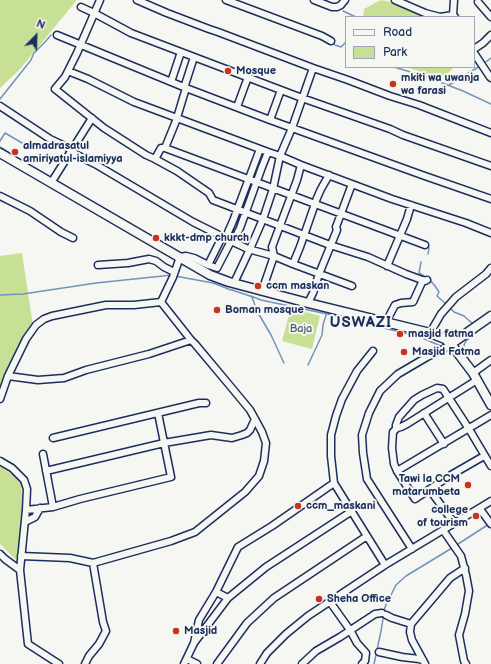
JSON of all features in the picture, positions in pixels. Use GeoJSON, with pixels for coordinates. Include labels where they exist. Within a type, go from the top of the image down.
{"type":"FeatureCollection","features":[{"type":"Feature","properties":{"kind":"street"},"geometry":{"type":"LineString","coordinates":[[100,0],[68,71],[55,89],[104,128],[146,155],[177,171],[209,193],[213,200],[330,245],[368,257],[406,274],[425,280],[413,302],[395,305],[386,322]]}},
{"type":"Feature","properties":{"kind":"street"},"geometry":{"type":"LineString","coordinates":[[137,0],[167,13],[313,68],[419,105],[491,133]]}},
{"type":"Feature","properties":{"kind":"street"},"geometry":{"type":"LineString","coordinates":[[226,0],[317,34],[331,41]]}},
{"type":"Feature","properties":{"kind":"street"},"geometry":{"type":"LineString","coordinates":[[314,0],[332,7],[341,5],[345,0]]}},
{"type":"Feature","properties":{"kind":"street"},"geometry":{"type":"LineString","coordinates":[[395,0],[425,13],[436,16]]}},
{"type":"Feature","properties":{"kind":"street"},"geometry":{"type":"LineString","coordinates":[[454,0],[454,16]]}},
{"type":"Feature","properties":{"kind":"street"},"geometry":{"type":"LineString","coordinates":[[478,1],[491,17]]}},
{"type":"Feature","properties":{"kind":"street"},"geometry":{"type":"LineString","coordinates":[[81,7],[131,33],[302,98],[491,166]]}},
{"type":"Feature","properties":{"kind":"street"},"geometry":{"type":"LineString","coordinates":[[475,48],[483,43],[491,34]]}},
{"type":"Feature","properties":{"kind":"street"},"geometry":{"type":"LineString","coordinates":[[57,35],[186,88],[270,120],[422,175],[491,198]]}},
{"type":"Feature","properties":{"kind":"street"},"geometry":{"type":"LineString","coordinates":[[171,82],[181,52]]}},
{"type":"Feature","properties":{"kind":"street"},"geometry":{"type":"LineString","coordinates":[[475,55],[491,78]]}},
{"type":"Feature","properties":{"kind":"street"},"geometry":{"type":"LineString","coordinates":[[165,148],[176,122],[194,56]]}},
{"type":"Feature","properties":{"kind":"street"},"geometry":{"type":"LineString","coordinates":[[234,283],[263,219],[273,189],[280,156],[292,128],[313,68]]}},
{"type":"Feature","properties":{"kind":"street"},"geometry":{"type":"LineString","coordinates":[[68,71],[88,79],[134,102],[352,184],[491,233]]}},
{"type":"Feature","properties":{"kind":"street"},"geometry":{"type":"LineString","coordinates":[[236,107],[248,77]]}},
{"type":"Feature","properties":{"kind":"street"},"geometry":{"type":"LineString","coordinates":[[270,120],[281,90]]}},
{"type":"Feature","properties":{"kind":"street"},"geometry":{"type":"LineString","coordinates":[[0,106],[40,133],[77,155],[95,164],[193,222],[226,239],[248,249],[274,256],[352,286]]}},
{"type":"Feature","properties":{"kind":"street"},"geometry":{"type":"LineString","coordinates":[[51,183],[92,118]]}},
{"type":"Feature","properties":{"kind":"street"},"geometry":{"type":"LineString","coordinates":[[155,159],[161,148],[165,148],[425,245]]}},
{"type":"Feature","properties":{"kind":"street"},"geometry":{"type":"LineString","coordinates":[[180,257],[186,256],[194,258],[217,268],[226,239],[260,149]]}},
{"type":"Feature","properties":{"kind":"street"},"geometry":{"type":"LineString","coordinates":[[226,239],[234,240],[240,228],[268,152]]}},
{"type":"Feature","properties":{"kind":"street"},"geometry":{"type":"LineString","coordinates":[[0,153],[210,275],[262,291],[430,333],[446,340],[474,377],[491,404]]}},
{"type":"Feature","properties":{"kind":"street"},"geometry":{"type":"LineString","coordinates":[[262,291],[274,256],[272,247],[301,165]]}},
{"type":"Feature","properties":{"kind":"street"},"geometry":{"type":"LineString","coordinates":[[293,264],[321,189],[329,175]]}},
{"type":"Feature","properties":{"kind":"street"},"geometry":{"type":"LineString","coordinates":[[308,303],[337,230],[336,227],[352,184]]}},
{"type":"Feature","properties":{"kind":"street"},"geometry":{"type":"LineString","coordinates":[[0,196],[30,211],[61,232],[73,238]]}},
{"type":"Feature","properties":{"kind":"street"},"geometry":{"type":"LineString","coordinates":[[388,266],[411,205]]}},
{"type":"Feature","properties":{"kind":"street"},"geometry":{"type":"LineString","coordinates":[[208,265],[226,239]]}},
{"type":"Feature","properties":{"kind":"street"},"geometry":{"type":"LineString","coordinates":[[162,302],[180,257]]}},
{"type":"Feature","properties":{"kind":"street"},"geometry":{"type":"LineString","coordinates":[[98,265],[128,263],[150,259],[156,261],[174,274]]}},
{"type":"Feature","properties":{"kind":"street"},"geometry":{"type":"LineString","coordinates":[[430,333],[441,314],[456,297],[486,274],[491,268]]}},
{"type":"Feature","properties":{"kind":"street"},"geometry":{"type":"LineString","coordinates":[[22,556],[70,558],[93,563],[171,541],[195,532],[245,492],[259,476],[264,460],[266,443],[255,418],[196,344],[190,340],[162,302]]}},
{"type":"Feature","properties":{"kind":"street"},"geometry":{"type":"LineString","coordinates":[[0,399],[8,376],[26,339],[36,325],[44,319],[52,316],[106,306],[162,302]]}},
{"type":"Feature","properties":{"kind":"street"},"geometry":{"type":"LineString","coordinates":[[412,549],[367,479],[362,435],[368,412],[380,391],[398,374],[442,350],[491,316]]}},
{"type":"Feature","properties":{"kind":"street"},"geometry":{"type":"LineString","coordinates":[[8,376],[38,380],[64,378],[86,370],[150,354],[190,340]]}},
{"type":"Feature","properties":{"kind":"street"},"geometry":{"type":"LineString","coordinates":[[373,351],[357,371],[342,399],[331,435],[331,456],[334,482],[385,565]]}},
{"type":"Feature","properties":{"kind":"street"},"geometry":{"type":"LineString","coordinates":[[484,456],[415,499],[394,464],[392,448],[393,432],[397,428],[401,427],[448,397],[474,377],[491,360]]}},
{"type":"Feature","properties":{"kind":"street"},"geometry":{"type":"LineString","coordinates":[[397,428],[396,425],[399,416],[414,400],[437,388],[443,389],[491,466]]}},
{"type":"Feature","properties":{"kind":"street"},"geometry":{"type":"LineString","coordinates":[[53,438],[158,412],[199,403],[206,403]]}},
{"type":"Feature","properties":{"kind":"street"},"geometry":{"type":"LineString","coordinates":[[26,510],[53,507],[171,477],[158,412]]}},
{"type":"Feature","properties":{"kind":"street"},"geometry":{"type":"LineString","coordinates":[[424,413],[444,444]]}},
{"type":"Feature","properties":{"kind":"street"},"geometry":{"type":"LineString","coordinates":[[397,471],[491,415]]}},
{"type":"Feature","properties":{"kind":"street"},"geometry":{"type":"LineString","coordinates":[[46,471],[164,443],[211,435],[232,438],[248,433],[255,418]]}},
{"type":"Feature","properties":{"kind":"street"},"geometry":{"type":"LineString","coordinates":[[43,454],[53,507]]}},
{"type":"Feature","properties":{"kind":"street"},"geometry":{"type":"LineString","coordinates":[[0,461],[12,468],[24,480],[26,489],[26,510],[20,570],[28,644],[59,664]]}},
{"type":"Feature","properties":{"kind":"street"},"geometry":{"type":"LineString","coordinates":[[196,664],[186,661],[194,643],[199,620],[216,592],[238,547],[272,526],[334,482]]}},
{"type":"Feature","properties":{"kind":"street"},"geometry":{"type":"LineString","coordinates":[[430,490],[454,523]]}},
{"type":"Feature","properties":{"kind":"street"},"geometry":{"type":"LineString","coordinates":[[260,664],[267,653],[286,634],[308,616],[385,565],[491,501]]}},
{"type":"Feature","properties":{"kind":"street"},"geometry":{"type":"LineString","coordinates":[[25,522],[35,517],[40,508]]}},
{"type":"Feature","properties":{"kind":"street"},"geometry":{"type":"LineString","coordinates":[[480,509],[490,523]]}},
{"type":"Feature","properties":{"kind":"street"},"geometry":{"type":"LineString","coordinates":[[194,643],[228,598],[266,567],[352,511]]}},
{"type":"Feature","properties":{"kind":"street"},"geometry":{"type":"LineString","coordinates":[[443,530],[461,556],[469,591],[459,635],[464,661],[466,664]]}},
{"type":"Feature","properties":{"kind":"street"},"geometry":{"type":"LineString","coordinates":[[217,664],[248,623],[274,598],[367,536]]}},
{"type":"Feature","properties":{"kind":"street"},"geometry":{"type":"LineString","coordinates":[[0,554],[20,570]]}},
{"type":"Feature","properties":{"kind":"street"},"geometry":{"type":"LineString","coordinates":[[85,664],[106,631],[98,599],[93,563]]}},
{"type":"Feature","properties":{"kind":"street"},"geometry":{"type":"LineString","coordinates":[[424,662],[412,640],[410,632],[411,624],[450,578],[464,568]]}},
{"type":"Feature","properties":{"kind":"street"},"geometry":{"type":"LineString","coordinates":[[216,592],[228,598]]}},
{"type":"Feature","properties":{"kind":"street"},"geometry":{"type":"LineString","coordinates":[[330,602],[350,630],[357,643],[366,653],[365,661],[362,664]]}},
{"type":"Feature","properties":{"kind":"street"},"geometry":{"type":"LineString","coordinates":[[302,664],[316,651],[375,614],[384,614],[411,624]]}},
{"type":"Feature","properties":{"kind":"street"},"geometry":{"type":"LineString","coordinates":[[198,625],[205,629]]}},
{"type":"Feature","properties":{"kind":"street"},"geometry":{"type":"LineString","coordinates":[[366,653],[376,652],[402,657],[419,658],[424,662]]}},
{"type":"Feature","properties":{"kind":"green space"},"geometry":{"type":"Polygon","coordinates":[[[0,0],[77,0],[20,69],[0,88],[0,0]]]}},
{"type":"Feature","properties":{"kind":"green space"},"geometry":{"type":"Polygon","coordinates":[[[381,0],[395,3],[428,16],[363,16],[364,9],[381,0]]]}},
{"type":"Feature","properties":{"kind":"green space"},"geometry":{"type":"Polygon","coordinates":[[[409,68],[453,68],[444,77],[437,77],[409,68]]]}},
{"type":"Feature","properties":{"kind":"green space"},"geometry":{"type":"Polygon","coordinates":[[[22,253],[33,326],[12,361],[0,393],[0,256],[22,253]]]}},
{"type":"Feature","properties":{"kind":"green space","name":"Baja"},"geometry":{"type":"Polygon","coordinates":[[[291,308],[320,316],[312,349],[282,341],[291,308]]]}},
{"type":"Feature","properties":{"kind":"green space"},"geometry":{"type":"Polygon","coordinates":[[[0,466],[21,481],[23,512],[18,562],[0,544],[0,466]]]}},
{"type":"Feature","properties":{"kind":"waterway"},"geometry":{"type":"LineString","coordinates":[[343,11],[354,16]]}},
{"type":"Feature","properties":{"kind":"waterway"},"geometry":{"type":"LineString","coordinates":[[0,99],[31,60],[34,53],[51,35]]}},
{"type":"Feature","properties":{"kind":"waterway"},"geometry":{"type":"LineString","coordinates":[[332,42],[341,47],[345,43]]}},
{"type":"Feature","properties":{"kind":"waterway"},"geometry":{"type":"LineString","coordinates":[[483,64],[491,58]]}},
{"type":"Feature","properties":{"kind":"waterway"},"geometry":{"type":"LineString","coordinates":[[449,85],[480,66]]}},
{"type":"Feature","properties":{"kind":"waterway"},"geometry":{"type":"LineString","coordinates":[[397,68],[427,77],[491,104]]}},
{"type":"Feature","properties":{"kind":"waterway"},"geometry":{"type":"LineString","coordinates":[[0,141],[5,133],[29,147]]}},
{"type":"Feature","properties":{"kind":"waterway"},"geometry":{"type":"LineString","coordinates":[[0,147],[22,161]]}},
{"type":"Feature","properties":{"kind":"waterway"},"geometry":{"type":"LineString","coordinates":[[427,245],[429,248],[428,254]]}},
{"type":"Feature","properties":{"kind":"waterway"},"geometry":{"type":"LineString","coordinates":[[421,262],[419,273],[429,279],[439,292],[437,296],[446,304]]}},
{"type":"Feature","properties":{"kind":"waterway"},"geometry":{"type":"LineString","coordinates":[[0,295],[23,294],[96,283],[172,275]]}},
{"type":"Feature","properties":{"kind":"waterway"},"geometry":{"type":"LineString","coordinates":[[175,276],[213,283],[231,290]]}},
{"type":"Feature","properties":{"kind":"waterway"},"geometry":{"type":"LineString","coordinates":[[232,290],[252,297],[257,311],[271,335],[284,363]]}},
{"type":"Feature","properties":{"kind":"waterway"},"geometry":{"type":"LineString","coordinates":[[251,296],[261,300],[346,318],[358,322]]}},
{"type":"Feature","properties":{"kind":"waterway"},"geometry":{"type":"LineString","coordinates":[[449,307],[454,312],[464,316],[473,324]]}},
{"type":"Feature","properties":{"kind":"waterway"},"geometry":{"type":"LineString","coordinates":[[308,365],[322,335],[326,315]]}},
{"type":"Feature","properties":{"kind":"waterway"},"geometry":{"type":"LineString","coordinates":[[376,326],[420,337],[443,347]]}},
{"type":"Feature","properties":{"kind":"waterway"},"geometry":{"type":"LineString","coordinates":[[464,351],[466,341],[482,327]]}},
{"type":"Feature","properties":{"kind":"waterway"},"geometry":{"type":"LineString","coordinates":[[455,546],[489,524]]}},
{"type":"Feature","properties":{"kind":"waterway"},"geometry":{"type":"LineString","coordinates":[[374,664],[385,607],[396,585],[406,576],[452,548]]}},
{"type":"Feature","properties":{"kind":"place","name":"Mosque"},"geometry":{"type":"Point","coordinates":[228,71]}},
{"type":"Feature","properties":{"kind":"place","name":"mkiti wa uwanja wa farasi"},"geometry":{"type":"Point","coordinates":[393,84]}},
{"type":"Feature","properties":{"kind":"place","name":"almadrasatul amiriyatul-islamiyya"},"geometry":{"type":"Point","coordinates":[15,152]}},
{"type":"Feature","properties":{"kind":"place","name":"kkkt-dmp church"},"geometry":{"type":"Point","coordinates":[156,238]}},
{"type":"Feature","properties":{"kind":"place","name":"ccm maskan"},"geometry":{"type":"Point","coordinates":[258,286]}},
{"type":"Feature","properties":{"kind":"place","name":"Boman mosque"},"geometry":{"type":"Point","coordinates":[217,310]}},
{"type":"Feature","properties":{"kind":"place","name":"masjid fatma"},"geometry":{"type":"Point","coordinates":[400,334]}},
{"type":"Feature","properties":{"kind":"place","name":"Masjid Fatma"},"geometry":{"type":"Point","coordinates":[404,352]}},
{"type":"Feature","properties":{"kind":"place","name":"Tawi la CCM matarumbeta"},"geometry":{"type":"Point","coordinates":[468,485]}},
{"type":"Feature","properties":{"kind":"place","name":"ccm_maskani"},"geometry":{"type":"Point","coordinates":[298,506]}},
{"type":"Feature","properties":{"kind":"place","name":"college of tourism"},"geometry":{"type":"Point","coordinates":[476,516]}},
{"type":"Feature","properties":{"kind":"place","name":"Sheha Office"},"geometry":{"type":"Point","coordinates":[319,599]}},
{"type":"Feature","properties":{"kind":"place","name":"Masjid"},"geometry":{"type":"Point","coordinates":[176,631]}},
{"type":"Feature","properties":{"kind":"district","name":"USWAZI"},"geometry":{"type":"Point","coordinates":[361,323]}}]}
